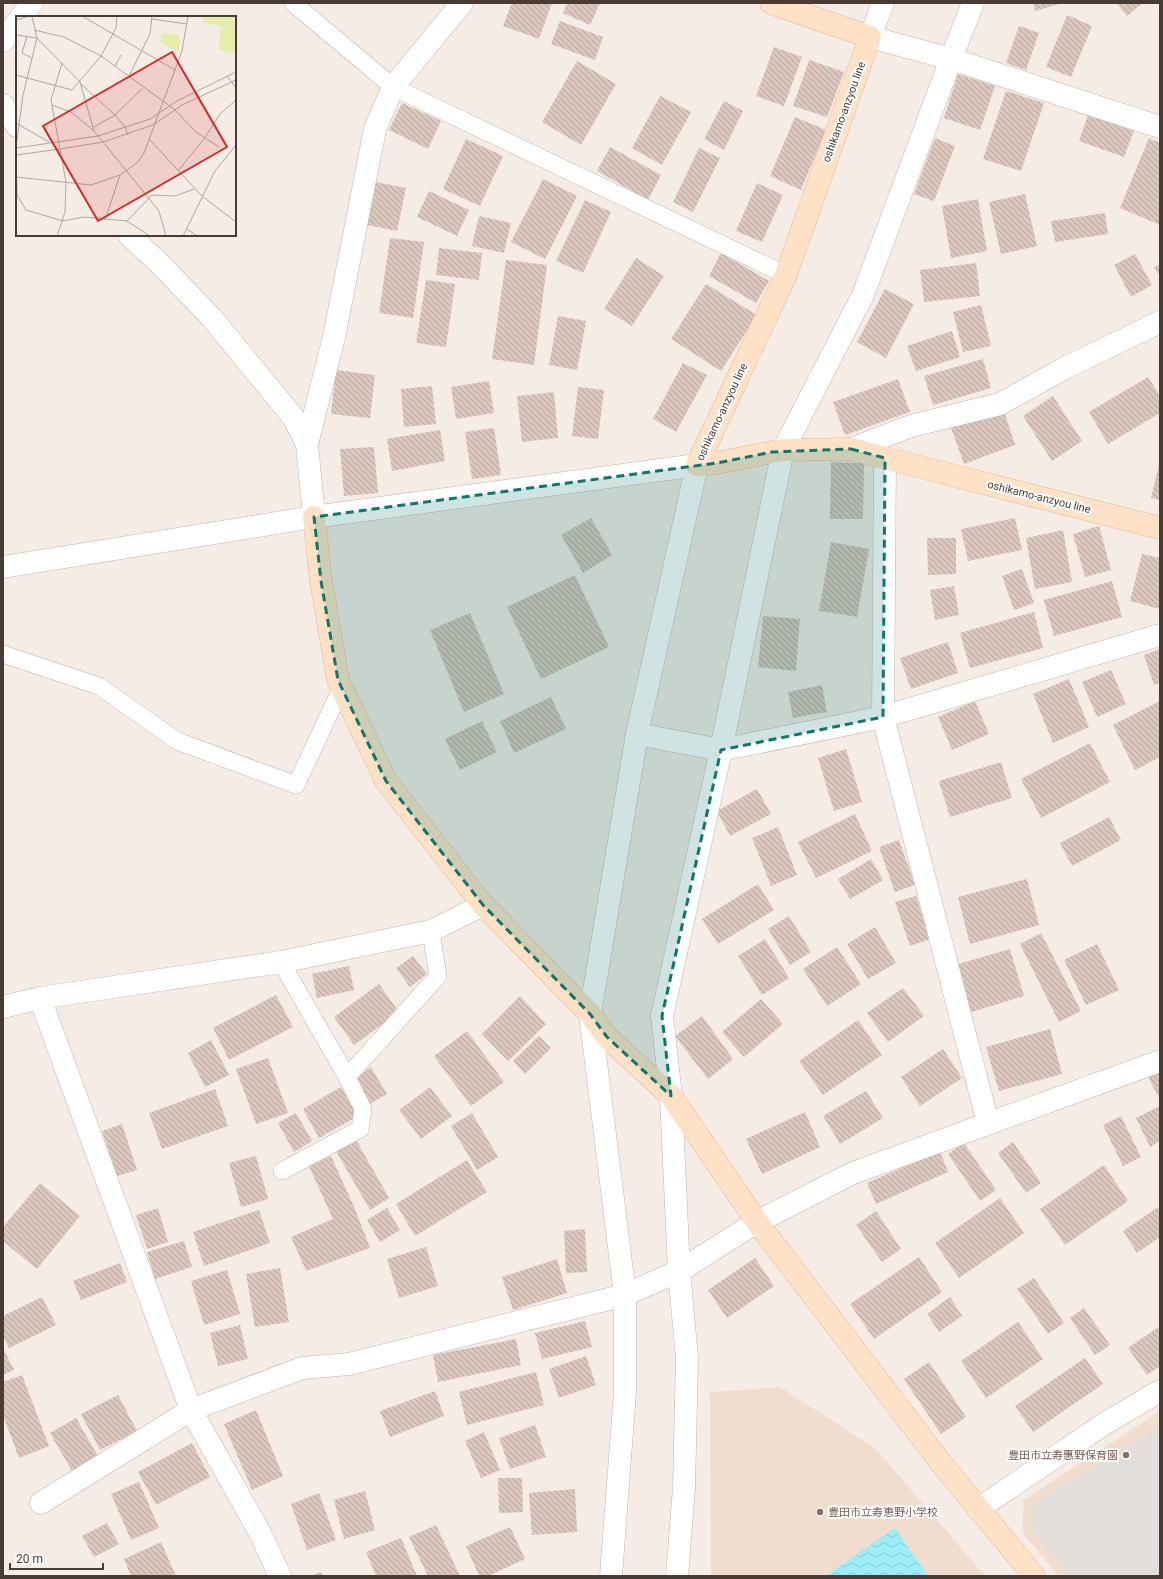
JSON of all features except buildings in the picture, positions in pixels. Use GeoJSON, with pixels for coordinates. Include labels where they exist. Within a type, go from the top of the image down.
{"type":"FeatureCollection","features":[{"type":"Feature","properties":{"kind":"street"},"geometry":{"type":"LineString","coordinates":[[22,16],[32,3]]}},
{"type":"Feature","properties":{"kind":"street"},"geometry":{"type":"LineString","coordinates":[[462,3],[393,87],[375,129],[334,337],[307,444],[320,581],[338,680],[386,781],[483,905],[590,1014],[607,1037],[671,1096],[757,1222],[936,1457],[1034,1576]]}},
{"type":"Feature","properties":{"kind":"street"},"geometry":{"type":"LineString","coordinates":[[771,3],[878,38],[947,57],[1160,127]]}},
{"type":"Feature","properties":{"kind":"street"},"geometry":{"type":"LineString","coordinates":[[878,38],[883,3]]}},
{"type":"Feature","properties":{"kind":"street"},"geometry":{"type":"LineString","coordinates":[[677,1576],[684,1488],[687,1358],[680,1271],[671,1096],[662,1016],[721,750],[777,451],[863,295],[947,57],[973,3]]}},
{"type":"Feature","properties":{"kind":"street"},"geometry":{"type":"LineString","coordinates":[[3,40],[16,23]]}},
{"type":"Feature","properties":{"kind":"street","name":"oshikamo-anzyou line"},"geometry":{"type":"LineString","coordinates":[[707,464],[786,275],[878,38]]}},
{"type":"Feature","properties":{"kind":"street"},"geometry":{"type":"LineString","coordinates":[[3,105],[16,124]]}},
{"type":"Feature","properties":{"kind":"street"},"geometry":{"type":"LineString","coordinates":[[130,236],[161,265],[211,317],[293,417],[307,444]]}},
{"type":"Feature","properties":{"kind":"street"},"geometry":{"type":"LineString","coordinates":[[851,448],[911,426],[1000,404],[1063,369],[1160,322]]}},
{"type":"Feature","properties":{"kind":"street","name":"oshikamo-anzyou line"},"geometry":{"type":"LineString","coordinates":[[707,464],[777,451],[851,448],[1160,528]]}},
{"type":"Feature","properties":{"kind":"street"},"geometry":{"type":"LineString","coordinates":[[885,458],[882,718],[988,1123]]}},
{"type":"Feature","properties":{"kind":"street"},"geometry":{"type":"LineString","coordinates":[[3,567],[314,518],[707,464],[637,734],[590,1014],[625,1295],[626,1392],[611,1576]]}},
{"type":"Feature","properties":{"kind":"street"},"geometry":{"type":"LineString","coordinates":[[637,734],[721,750],[882,718],[1160,635]]}},
{"type":"Feature","properties":{"kind":"street"},"geometry":{"type":"LineString","coordinates":[[3,1007],[40,998],[280,962],[431,931],[483,905]]}},
{"type":"Feature","properties":{"kind":"street"},"geometry":{"type":"LineString","coordinates":[[40,998],[192,1410],[259,1531],[280,1576]]}},
{"type":"Feature","properties":{"kind":"street"},"geometry":{"type":"LineString","coordinates":[[41,1503],[192,1410],[302,1368],[349,1364],[625,1295],[680,1271],[757,1222],[853,1173],[1160,1061]]}},
{"type":"Feature","properties":{"kind":"street"},"geometry":{"type":"LineString","coordinates":[[978,1509],[1104,1424],[1160,1391]]}},
{"type":"Feature","properties":{"kind":"lane"},"geometry":{"type":"LineString","coordinates":[[293,3],[393,87],[786,275]]}},
{"type":"Feature","properties":{"kind":"lane"},"geometry":{"type":"LineString","coordinates":[[3,654],[98,686],[178,741],[296,785],[342,687]]}},
{"type":"Feature","properties":{"kind":"lane"},"geometry":{"type":"LineString","coordinates":[[347,1077],[438,976],[431,931]]}},
{"type":"Feature","properties":{"kind":"lane"},"geometry":{"type":"LineString","coordinates":[[280,962],[347,1077],[363,1109],[360,1129],[282,1172]]}},
{"type":"Feature","properties":{"kind":"highlighted area"},"geometry":{"type":"Polygon","coordinates":[[[851,449],[885,458],[883,717],[721,750],[662,1016],[671,1096],[607,1037],[590,1014],[483,905],[386,781],[338,680],[321,581],[314,517],[717,463],[772,452],[851,449]]]}},
{"type":"Feature","properties":{"kind":"shaded area","name":"豊田市立寿恵野小学校"},"geometry":{"type":"Polygon","coordinates":[[[780,1387],[876,1449],[985,1576],[711,1576],[710,1392],[780,1387]]]}},
{"type":"Feature","properties":{"kind":"shaded area","name":"豊田市立寿惠野保育園"},"geometry":{"type":"Polygon","coordinates":[[[1160,1411],[1160,1576],[1059,1576],[1022,1532],[1024,1500],[1160,1411]]]}},
{"type":"Feature","properties":{"kind":"shaded area","name":"豊田市立寿惠野保育園"},"geometry":{"type":"Polygon","coordinates":[[[1160,1426],[1160,1576],[1071,1576],[1033,1530],[1034,1504],[1160,1426]]]}},
{"type":"Feature","properties":{"kind":"water"},"geometry":{"type":"Polygon","coordinates":[[[895,1528],[928,1576],[825,1576],[895,1528]]]}},
{"type":"Feature","properties":{"kind":"place","name":"豊田市立寿惠野保育園"},"geometry":{"type":"Point","coordinates":[1126,1455]}},
{"type":"Feature","properties":{"kind":"place","name":"豊田市立寿恵野小学校"},"geometry":{"type":"Point","coordinates":[820,1512]}}]}
